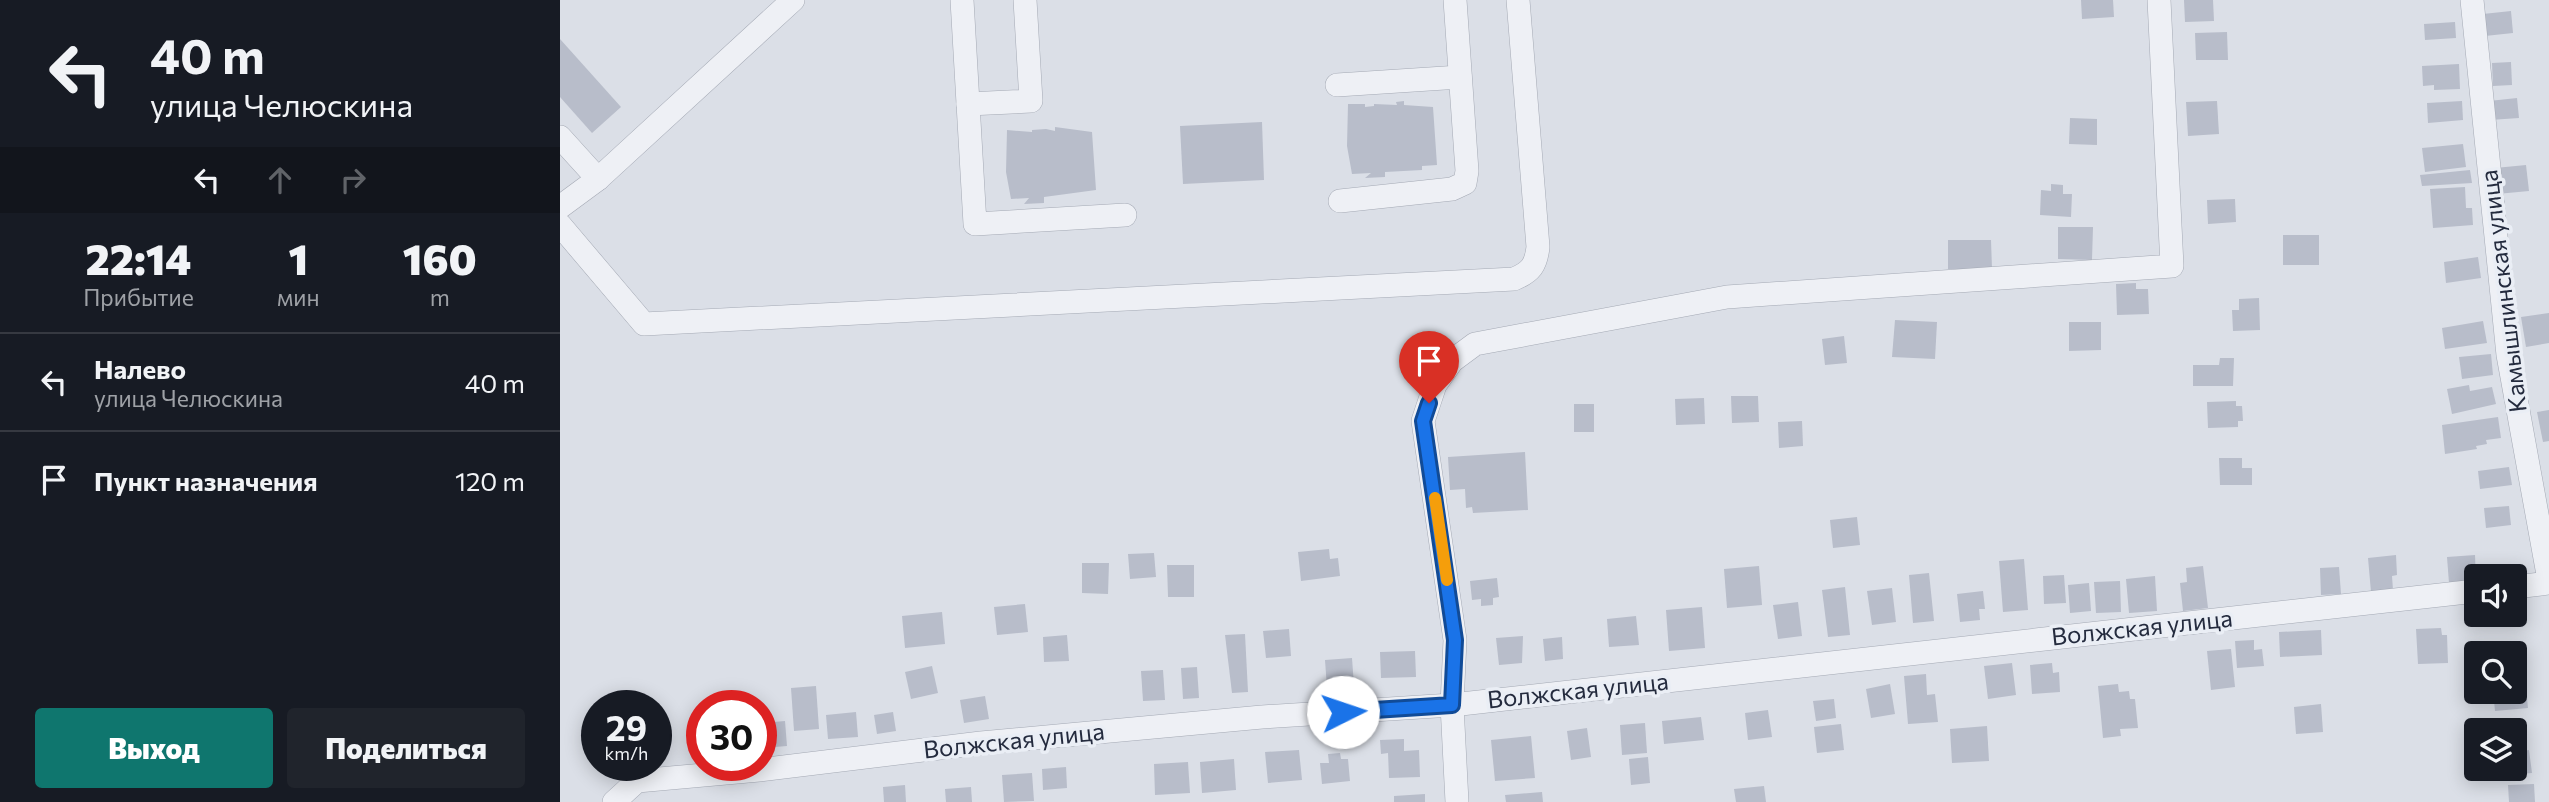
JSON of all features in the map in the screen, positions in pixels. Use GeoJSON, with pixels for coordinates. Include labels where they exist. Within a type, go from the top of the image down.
{"type":"FeatureCollection","features":[{"type":"Feature","properties":{"kind":"street"},"geometry":{"type":"LineString","coordinates":[[560,207],[598,179],[793,0]]}},
{"type":"Feature","properties":{"kind":"street"},"geometry":{"type":"LineString","coordinates":[[962,0],[975,224],[1125,215]]}},
{"type":"Feature","properties":{"kind":"street"},"geometry":{"type":"LineString","coordinates":[[968,104],[1031,101],[1025,0]]}},
{"type":"Feature","properties":{"kind":"street"},"geometry":{"type":"LineString","coordinates":[[1340,201],[1452,189],[1465,183],[1467,171],[1455,0]]}},
{"type":"Feature","properties":{"kind":"street"},"geometry":{"type":"LineString","coordinates":[[560,225],[644,324],[1514,279],[1527,274],[1536,262],[1538,247],[1518,0]]}},
{"type":"Feature","properties":{"kind":"street"},"geometry":{"type":"LineString","coordinates":[[1457,802],[1452,705],[1455,640],[1423,421],[1435,385],[1452,361],[1475,344],[1727,297],[2172,266],[2159,0]]}},
{"type":"Feature","properties":{"kind":"street","name":"Камышлинская улица"},"geometry":{"type":"LineString","coordinates":[[2472,0],[2508,355],[2545,547],[2549,582]]}},
{"type":"Feature","properties":{"kind":"street"},"geometry":{"type":"LineString","coordinates":[[1337,85],[1460,77]]}},
{"type":"Feature","properties":{"kind":"street"},"geometry":{"type":"LineString","coordinates":[[560,137],[598,179]]}},
{"type":"Feature","properties":{"kind":"street"},"geometry":{"type":"LineString","coordinates":[[2527,585],[2549,582]]}},
{"type":"Feature","properties":{"kind":"street","name":"Волжская улица"},"geometry":{"type":"LineString","coordinates":[[614,802],[637,781],[759,770],[981,743],[1262,717],[1452,705],[2464,593]]}},
{"type":"Feature","properties":{"kind":"building"},"geometry":{"type":"Polygon","coordinates":[[[2081,0],[2113,0],[2114,17],[2082,19],[2081,0]]]}},
{"type":"Feature","properties":{"kind":"building"},"geometry":{"type":"Polygon","coordinates":[[[2184,0],[2213,0],[2214,21],[2185,22],[2184,0]]]}},
{"type":"Feature","properties":{"kind":"building"},"geometry":{"type":"Polygon","coordinates":[[[2511,11],[2513,33],[2485,36],[2483,14],[2511,11]]]}},
{"type":"Feature","properties":{"kind":"building"},"geometry":{"type":"Polygon","coordinates":[[[2455,22],[2456,38],[2425,40],[2424,24],[2455,22]]]}},
{"type":"Feature","properties":{"kind":"building"},"geometry":{"type":"Polygon","coordinates":[[[2227,32],[2228,60],[2196,60],[2195,33],[2227,32]]]}},
{"type":"Feature","properties":{"kind":"building"},"geometry":{"type":"Polygon","coordinates":[[[560,39],[621,107],[592,133],[560,97],[560,39]]]}},
{"type":"Feature","properties":{"kind":"building"},"geometry":{"type":"Polygon","coordinates":[[[2511,62],[2512,85],[2493,86],[2492,63],[2511,62]]]}},
{"type":"Feature","properties":{"kind":"building"},"geometry":{"type":"Polygon","coordinates":[[[2459,64],[2460,89],[2434,90],[2434,85],[2423,86],[2422,66],[2459,64]]]}},
{"type":"Feature","properties":{"kind":"building"},"geometry":{"type":"Polygon","coordinates":[[[2517,98],[2519,118],[2490,120],[2489,101],[2517,98]]]}},
{"type":"Feature","properties":{"kind":"building"},"geometry":{"type":"Polygon","coordinates":[[[1404,101],[1404,105],[1433,107],[1437,165],[1422,166],[1422,170],[1385,172],[1385,177],[1365,178],[1371,173],[1352,174],[1347,146],[1348,104],[1365,104],[1365,107],[1374,104],[1397,105],[1396,102],[1404,101]]]}},
{"type":"Feature","properties":{"kind":"building"},"geometry":{"type":"Polygon","coordinates":[[[2217,101],[2219,134],[2188,136],[2186,102],[2217,101]]]}},
{"type":"Feature","properties":{"kind":"building"},"geometry":{"type":"Polygon","coordinates":[[[2462,101],[2463,120],[2428,123],[2427,103],[2462,101]]]}},
{"type":"Feature","properties":{"kind":"building"},"geometry":{"type":"Polygon","coordinates":[[[2070,118],[2097,119],[2097,145],[2069,144],[2070,118]]]}},
{"type":"Feature","properties":{"kind":"building"},"geometry":{"type":"Polygon","coordinates":[[[1262,122],[1264,180],[1183,184],[1180,126],[1262,122]]]}},
{"type":"Feature","properties":{"kind":"building"},"geometry":{"type":"Polygon","coordinates":[[[1055,127],[1092,132],[1096,190],[1044,197],[1044,203],[1024,204],[1029,198],[1011,199],[1006,172],[1007,130],[1055,131],[1055,127]]]}},
{"type":"Feature","properties":{"kind":"building"},"geometry":{"type":"Polygon","coordinates":[[[2463,144],[2466,167],[2425,172],[2422,148],[2463,144]]]}},
{"type":"Feature","properties":{"kind":"building"},"geometry":{"type":"Polygon","coordinates":[[[2526,165],[2529,191],[2497,194],[2495,168],[2526,165]]]}},
{"type":"Feature","properties":{"kind":"building"},"geometry":{"type":"Polygon","coordinates":[[[2470,170],[2472,183],[2422,186],[2420,175],[2470,170]]]}},
{"type":"Feature","properties":{"kind":"building"},"geometry":{"type":"Polygon","coordinates":[[[2051,184],[2063,185],[2063,194],[2072,194],[2071,217],[2040,215],[2041,190],[2051,191],[2051,184]]]}},
{"type":"Feature","properties":{"kind":"building"},"geometry":{"type":"Polygon","coordinates":[[[2465,187],[2466,208],[2472,208],[2473,225],[2433,228],[2430,189],[2465,187]]]}},
{"type":"Feature","properties":{"kind":"building"},"geometry":{"type":"Polygon","coordinates":[[[2235,199],[2236,222],[2208,224],[2207,200],[2235,199]]]}},
{"type":"Feature","properties":{"kind":"building"},"geometry":{"type":"Polygon","coordinates":[[[2058,227],[2093,227],[2092,260],[2058,259],[2058,227]]]}},
{"type":"Feature","properties":{"kind":"building"},"geometry":{"type":"Polygon","coordinates":[[[2283,235],[2319,235],[2319,265],[2283,265],[2283,235]]]}},
{"type":"Feature","properties":{"kind":"building"},"geometry":{"type":"Polygon","coordinates":[[[1948,240],[1991,240],[1992,269],[1948,269],[1948,240]]]}},
{"type":"Feature","properties":{"kind":"building"},"geometry":{"type":"Polygon","coordinates":[[[2478,257],[2481,278],[2446,283],[2444,262],[2478,257]]]}},
{"type":"Feature","properties":{"kind":"building"},"geometry":{"type":"Polygon","coordinates":[[[2136,283],[2136,289],[2148,289],[2149,314],[2117,315],[2116,284],[2136,283]]]}},
{"type":"Feature","properties":{"kind":"building"},"geometry":{"type":"Polygon","coordinates":[[[2259,298],[2260,330],[2233,331],[2232,310],[2239,310],[2239,299],[2259,298]]]}},
{"type":"Feature","properties":{"kind":"building"},"geometry":{"type":"Polygon","coordinates":[[[2549,313],[2549,343],[2526,347],[2521,317],[2549,313]]]}},
{"type":"Feature","properties":{"kind":"building"},"geometry":{"type":"Polygon","coordinates":[[[1895,320],[1937,322],[1935,359],[1892,357],[1895,320]]]}},
{"type":"Feature","properties":{"kind":"building"},"geometry":{"type":"Polygon","coordinates":[[[2483,321],[2487,343],[2445,349],[2442,328],[2483,321]]]}},
{"type":"Feature","properties":{"kind":"building"},"geometry":{"type":"Polygon","coordinates":[[[2069,322],[2101,322],[2101,350],[2069,351],[2069,322]]]}},
{"type":"Feature","properties":{"kind":"building"},"geometry":{"type":"Polygon","coordinates":[[[1844,336],[1847,363],[1825,365],[1822,339],[1844,336]]]}},
{"type":"Feature","properties":{"kind":"building"},"geometry":{"type":"Polygon","coordinates":[[[2491,354],[2493,375],[2462,379],[2459,357],[2491,354]]]}},
{"type":"Feature","properties":{"kind":"building"},"geometry":{"type":"Polygon","coordinates":[[[2220,358],[2234,358],[2233,386],[2193,386],[2193,365],[2219,365],[2220,358]]]}},
{"type":"Feature","properties":{"kind":"building"},"geometry":{"type":"Polygon","coordinates":[[[2469,385],[2470,391],[2492,387],[2496,404],[2452,414],[2447,389],[2469,385]]]}},
{"type":"Feature","properties":{"kind":"building"},"geometry":{"type":"Polygon","coordinates":[[[1731,396],[1758,396],[1759,422],[1732,423],[1731,396]]]}},
{"type":"Feature","properties":{"kind":"building"},"geometry":{"type":"Polygon","coordinates":[[[1704,398],[1705,424],[1676,425],[1675,399],[1704,398]]]}},
{"type":"Feature","properties":{"kind":"building"},"geometry":{"type":"Polygon","coordinates":[[[2236,401],[2236,406],[2242,406],[2243,421],[2238,421],[2238,427],[2208,428],[2207,402],[2236,401]]]}},
{"type":"Feature","properties":{"kind":"building"},"geometry":{"type":"Polygon","coordinates":[[[1574,404],[1594,404],[1594,432],[1574,432],[1574,404]]]}},
{"type":"Feature","properties":{"kind":"building"},"geometry":{"type":"Polygon","coordinates":[[[2549,410],[2549,441],[2543,442],[2537,412],[2549,410]]]}},
{"type":"Feature","properties":{"kind":"building"},"geometry":{"type":"Polygon","coordinates":[[[2498,417],[2501,438],[2486,440],[2487,444],[2476,446],[2477,449],[2445,454],[2442,425],[2498,417]]]}},
{"type":"Feature","properties":{"kind":"building"},"geometry":{"type":"Polygon","coordinates":[[[1802,421],[1803,446],[1779,448],[1778,422],[1802,421]]]}},
{"type":"Feature","properties":{"kind":"building"},"geometry":{"type":"Polygon","coordinates":[[[1525,452],[1528,510],[1473,513],[1472,507],[1466,508],[1465,489],[1450,490],[1448,457],[1525,452]]]}},
{"type":"Feature","properties":{"kind":"building"},"geometry":{"type":"Polygon","coordinates":[[[2219,458],[2242,458],[2242,468],[2252,468],[2252,485],[2220,485],[2219,458]]]}},
{"type":"Feature","properties":{"kind":"building"},"geometry":{"type":"Polygon","coordinates":[[[2509,467],[2512,485],[2480,489],[2478,471],[2509,467]]]}},
{"type":"Feature","properties":{"kind":"building"},"geometry":{"type":"Polygon","coordinates":[[[2509,506],[2511,525],[2486,528],[2484,508],[2509,506]]]}},
{"type":"Feature","properties":{"kind":"building"},"geometry":{"type":"Polygon","coordinates":[[[1857,517],[1860,545],[1833,548],[1830,520],[1857,517]]]}},
{"type":"Feature","properties":{"kind":"building"},"geometry":{"type":"Polygon","coordinates":[[[1329,549],[1330,559],[1338,558],[1340,576],[1301,581],[1298,552],[1329,549]]]}},
{"type":"Feature","properties":{"kind":"building"},"geometry":{"type":"Polygon","coordinates":[[[1154,553],[1156,577],[1130,579],[1128,554],[1154,553]]]}},
{"type":"Feature","properties":{"kind":"building"},"geometry":{"type":"Polygon","coordinates":[[[2396,555],[2397,575],[2392,576],[2393,590],[2371,592],[2368,558],[2396,555]]]}},
{"type":"Feature","properties":{"kind":"building"},"geometry":{"type":"Polygon","coordinates":[[[2475,555],[2475,564],[2464,564],[2464,581],[2449,583],[2447,557],[2475,555]]]}},
{"type":"Feature","properties":{"kind":"building"},"geometry":{"type":"Polygon","coordinates":[[[2024,559],[2028,610],[2003,612],[1999,561],[2024,559]]]}},
{"type":"Feature","properties":{"kind":"building"},"geometry":{"type":"Polygon","coordinates":[[[1082,563],[1109,563],[1108,594],[1082,593],[1082,563]]]}},
{"type":"Feature","properties":{"kind":"building"},"geometry":{"type":"Polygon","coordinates":[[[1167,565],[1194,565],[1194,597],[1168,597],[1167,565]]]}},
{"type":"Feature","properties":{"kind":"building"},"geometry":{"type":"Polygon","coordinates":[[[1759,566],[1762,605],[1727,608],[1724,569],[1759,566]]]}},
{"type":"Feature","properties":{"kind":"building"},"geometry":{"type":"Polygon","coordinates":[[[2203,566],[2208,608],[2183,611],[2180,583],[2187,582],[2186,568],[2203,566]]]}},
{"type":"Feature","properties":{"kind":"building"},"geometry":{"type":"Polygon","coordinates":[[[2339,567],[2341,594],[2321,595],[2320,568],[2339,567]]]}},
{"type":"Feature","properties":{"kind":"building"},"geometry":{"type":"Polygon","coordinates":[[[1929,573],[1934,621],[1913,623],[1909,575],[1929,573]]]}},
{"type":"Feature","properties":{"kind":"building"},"geometry":{"type":"Polygon","coordinates":[[[2064,575],[2066,603],[2044,604],[2043,576],[2064,575]]]}},
{"type":"Feature","properties":{"kind":"building"},"geometry":{"type":"Polygon","coordinates":[[[2155,576],[2157,611],[2129,613],[2126,579],[2155,576]]]}},
{"type":"Feature","properties":{"kind":"building"},"geometry":{"type":"Polygon","coordinates":[[[1497,578],[1499,597],[1493,598],[1493,605],[1481,606],[1481,599],[1472,600],[1470,581],[1497,578]]]}},
{"type":"Feature","properties":{"kind":"building"},"geometry":{"type":"Polygon","coordinates":[[[2120,581],[2121,612],[2096,613],[2094,582],[2120,581]]]}},
{"type":"Feature","properties":{"kind":"building"},"geometry":{"type":"Polygon","coordinates":[[[2089,583],[2091,611],[2070,613],[2068,585],[2089,583]]]}},
{"type":"Feature","properties":{"kind":"building"},"geometry":{"type":"Polygon","coordinates":[[[1845,587],[1850,635],[1828,637],[1822,590],[1845,587]]]}},
{"type":"Feature","properties":{"kind":"building"},"geometry":{"type":"Polygon","coordinates":[[[1892,588],[1896,622],[1872,625],[1867,591],[1892,588]]]}},
{"type":"Feature","properties":{"kind":"building"},"geometry":{"type":"Polygon","coordinates":[[[1983,591],[1985,609],[1979,609],[1980,620],[1960,622],[1957,594],[1983,591]]]}},
{"type":"Feature","properties":{"kind":"building"},"geometry":{"type":"Polygon","coordinates":[[[1798,602],[1802,636],[1778,639],[1773,605],[1798,602]]]}},
{"type":"Feature","properties":{"kind":"building"},"geometry":{"type":"Polygon","coordinates":[[[1025,604],[1028,632],[997,635],[994,607],[1025,604]]]}},
{"type":"Feature","properties":{"kind":"building"},"geometry":{"type":"Polygon","coordinates":[[[1702,607],[1705,648],[1669,651],[1666,610],[1702,607]]]}},
{"type":"Feature","properties":{"kind":"building"},"geometry":{"type":"Polygon","coordinates":[[[942,612],[945,644],[905,648],[902,616],[942,612]]]}},
{"type":"Feature","properties":{"kind":"building"},"geometry":{"type":"Polygon","coordinates":[[[1636,616],[1639,645],[1609,647],[1607,619],[1636,616]]]}},
{"type":"Feature","properties":{"kind":"building"},"geometry":{"type":"Polygon","coordinates":[[[2441,628],[2442,635],[2447,635],[2448,663],[2418,664],[2416,629],[2441,628]]]}},
{"type":"Feature","properties":{"kind":"building"},"geometry":{"type":"Polygon","coordinates":[[[1289,629],[1291,656],[1266,658],[1263,631],[1289,629]]]}},
{"type":"Feature","properties":{"kind":"building"},"geometry":{"type":"Polygon","coordinates":[[[2321,630],[2322,655],[2280,657],[2279,632],[2321,630]]]}},
{"type":"Feature","properties":{"kind":"building"},"geometry":{"type":"Polygon","coordinates":[[[1245,634],[1248,692],[1232,693],[1225,635],[1245,634]]]}},
{"type":"Feature","properties":{"kind":"building"},"geometry":{"type":"Polygon","coordinates":[[[1067,635],[1069,661],[1044,662],[1043,637],[1067,635]]]}},
{"type":"Feature","properties":{"kind":"building"},"geometry":{"type":"Polygon","coordinates":[[[1523,636],[1522,663],[1499,665],[1496,638],[1523,636]]]}},
{"type":"Feature","properties":{"kind":"building"},"geometry":{"type":"Polygon","coordinates":[[[1562,637],[1563,659],[1545,661],[1543,639],[1562,637]]]}},
{"type":"Feature","properties":{"kind":"building"},"geometry":{"type":"Polygon","coordinates":[[[2254,640],[2254,650],[2262,649],[2264,666],[2237,668],[2235,641],[2254,640]]]}},
{"type":"Feature","properties":{"kind":"building"},"geometry":{"type":"Polygon","coordinates":[[[2231,649],[2235,687],[2211,690],[2207,651],[2231,649]]]}},
{"type":"Feature","properties":{"kind":"building"},"geometry":{"type":"Polygon","coordinates":[[[1415,651],[1416,677],[1381,678],[1380,652],[1415,651]]]}},
{"type":"Feature","properties":{"kind":"building"},"geometry":{"type":"Polygon","coordinates":[[[1352,658],[1354,686],[1327,688],[1325,660],[1352,658]]]}},
{"type":"Feature","properties":{"kind":"building"},"geometry":{"type":"Polygon","coordinates":[[[2012,663],[2016,695],[1988,699],[1984,666],[2012,663]]]}},
{"type":"Feature","properties":{"kind":"building"},"geometry":{"type":"Polygon","coordinates":[[[2052,663],[2053,673],[2059,672],[2060,692],[2032,694],[2030,665],[2052,663]]]}},
{"type":"Feature","properties":{"kind":"building"},"geometry":{"type":"Polygon","coordinates":[[[932,666],[938,693],[911,699],[905,672],[932,666]]]}},
{"type":"Feature","properties":{"kind":"building"},"geometry":{"type":"Polygon","coordinates":[[[1197,667],[1199,698],[1183,699],[1181,668],[1197,667]]]}},
{"type":"Feature","properties":{"kind":"building"},"geometry":{"type":"Polygon","coordinates":[[[1163,670],[1165,700],[1143,701],[1141,671],[1163,670]]]}},
{"type":"Feature","properties":{"kind":"building"},"geometry":{"type":"Polygon","coordinates":[[[1926,674],[1927,695],[1935,694],[1938,722],[1908,724],[1904,676],[1926,674]]]}},
{"type":"Feature","properties":{"kind":"building"},"geometry":{"type":"Polygon","coordinates":[[[1890,684],[1895,714],[1871,718],[1866,689],[1890,684]]]}},
{"type":"Feature","properties":{"kind":"building"},"geometry":{"type":"Polygon","coordinates":[[[2118,684],[2119,692],[2129,691],[2130,699],[2135,699],[2138,728],[2120,729],[2121,736],[2103,738],[2098,686],[2118,684]]]}},
{"type":"Feature","properties":{"kind":"building"},"geometry":{"type":"Polygon","coordinates":[[[816,686],[819,729],[794,731],[791,688],[816,686]]]}},
{"type":"Feature","properties":{"kind":"building"},"geometry":{"type":"Polygon","coordinates":[[[985,696],[989,719],[964,723],[960,700],[985,696]]]}},
{"type":"Feature","properties":{"kind":"building"},"geometry":{"type":"Polygon","coordinates":[[[2527,698],[2528,708],[2495,711],[2494,704],[2527,704],[2527,698]]]}},
{"type":"Feature","properties":{"kind":"building"},"geometry":{"type":"Polygon","coordinates":[[[1834,699],[1836,718],[1816,721],[1813,701],[1834,699]]]}},
{"type":"Feature","properties":{"kind":"building"},"geometry":{"type":"Polygon","coordinates":[[[2321,704],[2323,732],[2296,734],[2294,707],[2321,704]]]}},
{"type":"Feature","properties":{"kind":"building"},"geometry":{"type":"Polygon","coordinates":[[[1768,710],[1772,737],[1748,740],[1745,713],[1768,710]]]}},
{"type":"Feature","properties":{"kind":"building"},"geometry":{"type":"Polygon","coordinates":[[[856,712],[858,737],[828,739],[826,715],[856,712]]]}},
{"type":"Feature","properties":{"kind":"building"},"geometry":{"type":"Polygon","coordinates":[[[893,712],[896,731],[877,734],[874,715],[893,712]]]}},
{"type":"Feature","properties":{"kind":"building"},"geometry":{"type":"Polygon","coordinates":[[[1701,717],[1704,740],[1664,744],[1662,721],[1701,717]]]}},
{"type":"Feature","properties":{"kind":"building"},"geometry":{"type":"Polygon","coordinates":[[[785,721],[787,746],[777,747],[777,722],[785,721]]]}},
{"type":"Feature","properties":{"kind":"building"},"geometry":{"type":"Polygon","coordinates":[[[1645,723],[1647,753],[1622,755],[1620,725],[1645,723]]]}},
{"type":"Feature","properties":{"kind":"building"},"geometry":{"type":"Polygon","coordinates":[[[1841,724],[1844,750],[1817,753],[1814,727],[1841,724]]]}},
{"type":"Feature","properties":{"kind":"building"},"geometry":{"type":"Polygon","coordinates":[[[1987,726],[1989,761],[1952,763],[1950,729],[1987,726]]]}},
{"type":"Feature","properties":{"kind":"building"},"geometry":{"type":"Polygon","coordinates":[[[1587,728],[1591,757],[1571,760],[1567,731],[1587,728]]]}},
{"type":"Feature","properties":{"kind":"building"},"geometry":{"type":"Polygon","coordinates":[[[1531,736],[1535,778],[1495,781],[1491,740],[1531,736]]]}},
{"type":"Feature","properties":{"kind":"building"},"geometry":{"type":"Polygon","coordinates":[[[1404,739],[1404,751],[1419,750],[1420,777],[1389,778],[1388,753],[1381,754],[1380,740],[1404,739]]]}},
{"type":"Feature","properties":{"kind":"building"},"geometry":{"type":"Polygon","coordinates":[[[1299,750],[1302,780],[1268,783],[1265,752],[1299,750]]]}},
{"type":"Feature","properties":{"kind":"building"},"geometry":{"type":"Polygon","coordinates":[[[2529,750],[2532,773],[2527,773],[2529,750]]]}},
{"type":"Feature","properties":{"kind":"building"},"geometry":{"type":"Polygon","coordinates":[[[1340,753],[1341,759],[1348,759],[1350,781],[1322,784],[1320,763],[1329,763],[1328,754],[1340,753]]]}},
{"type":"Feature","properties":{"kind":"building"},"geometry":{"type":"Polygon","coordinates":[[[1648,757],[1650,783],[1631,785],[1629,759],[1648,757]]]}},
{"type":"Feature","properties":{"kind":"building"},"geometry":{"type":"Polygon","coordinates":[[[1234,759],[1236,790],[1202,793],[1200,762],[1234,759]]]}},
{"type":"Feature","properties":{"kind":"building"},"geometry":{"type":"Polygon","coordinates":[[[1188,762],[1190,793],[1155,795],[1154,764],[1188,762]]]}},
{"type":"Feature","properties":{"kind":"building"},"geometry":{"type":"Polygon","coordinates":[[[1066,767],[1067,788],[1043,790],[1042,769],[1066,767]]]}},
{"type":"Feature","properties":{"kind":"building"},"geometry":{"type":"Polygon","coordinates":[[[1032,773],[1034,801],[1004,802],[1002,775],[1032,773]]]}},
{"type":"Feature","properties":{"kind":"building"},"geometry":{"type":"Polygon","coordinates":[[[2534,784],[2535,802],[2509,802],[2508,785],[2534,784]]]}},
{"type":"Feature","properties":{"kind":"building"},"geometry":{"type":"Polygon","coordinates":[[[905,785],[906,802],[884,802],[883,787],[905,785]]]}},
{"type":"Feature","properties":{"kind":"building"},"geometry":{"type":"Polygon","coordinates":[[[1764,786],[1766,802],[1736,802],[1734,789],[1764,786]]]}},
{"type":"Feature","properties":{"kind":"building"},"geometry":{"type":"Polygon","coordinates":[[[971,787],[972,802],[946,802],[945,789],[971,787]]]}},
{"type":"Feature","properties":{"kind":"building"},"geometry":{"type":"Polygon","coordinates":[[[1542,792],[1543,802],[1506,802],[1505,795],[1542,792]]]}},
{"type":"Feature","properties":{"kind":"building"},"geometry":{"type":"Polygon","coordinates":[[[1425,794],[1425,802],[1394,802],[1394,796],[1425,794]]]}},
{"type":"Feature","properties":{"kind":"slow traffic"},"geometry":{"type":"LineString","coordinates":[[1435,498],[1447,580]]}},
{"type":"Feature","properties":{"kind":"route"},"geometry":{"type":"LineString","coordinates":[[1343,712],[1452,705],[1455,640],[1423,421],[1429,403]]}}]}
